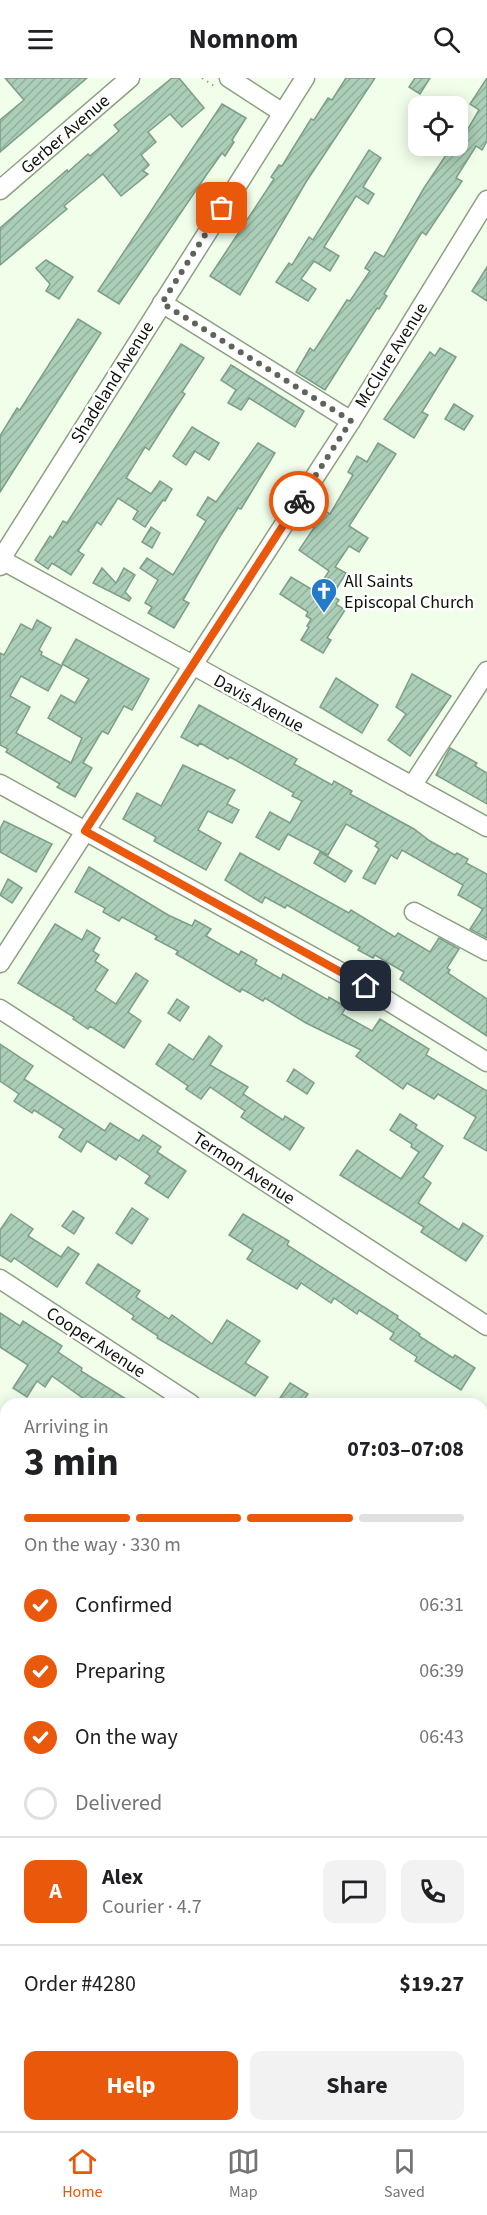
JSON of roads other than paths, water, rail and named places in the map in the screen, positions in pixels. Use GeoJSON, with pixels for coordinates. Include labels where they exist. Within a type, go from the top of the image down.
{"type":"FeatureCollection","features":[{"type":"Feature","properties":{"kind":"street","name":"Gerber Avenue"},"geometry":{"type":"LineString","coordinates":[[0,190],[130,78]]}},
{"type":"Feature","properties":{"kind":"street"},"geometry":{"type":"LineString","coordinates":[[229,78],[283,113]]}},
{"type":"Feature","properties":{"kind":"street","name":"Shadeland Avenue"},"geometry":{"type":"LineString","coordinates":[[0,566],[0,559],[305,78]]}},
{"type":"Feature","properties":{"kind":"street","name":"McClure Avenue"},"geometry":{"type":"LineString","coordinates":[[0,963],[351,421],[487,200]]}},
{"type":"Feature","properties":{"kind":"street"},"geometry":{"type":"LineString","coordinates":[[162,303],[351,421]]}},
{"type":"Feature","properties":{"kind":"street","name":"Davis Avenue"},"geometry":{"type":"LineString","coordinates":[[0,559],[487,827]]}},
{"type":"Feature","properties":{"kind":"street"},"geometry":{"type":"LineString","coordinates":[[412,786],[487,671]]}},
{"type":"Feature","properties":{"kind":"street"},"geometry":{"type":"LineString","coordinates":[[0,784],[346,975],[487,1062]]}},
{"type":"Feature","properties":{"kind":"street"},"geometry":{"type":"LineString","coordinates":[[414,912],[487,951]]}},
{"type":"Feature","properties":{"kind":"street","name":"Termon Avenue"},"geometry":{"type":"LineString","coordinates":[[0,1009],[487,1326]]}},
{"type":"Feature","properties":{"kind":"street","name":"Cooper Avenue"},"geometry":{"type":"LineString","coordinates":[[0,1279],[182,1398]]}},
{"type":"Feature","properties":{"kind":"place","name":"All Saints Episcopal Church"},"geometry":{"type":"Point","coordinates":[324,614]}}]}
